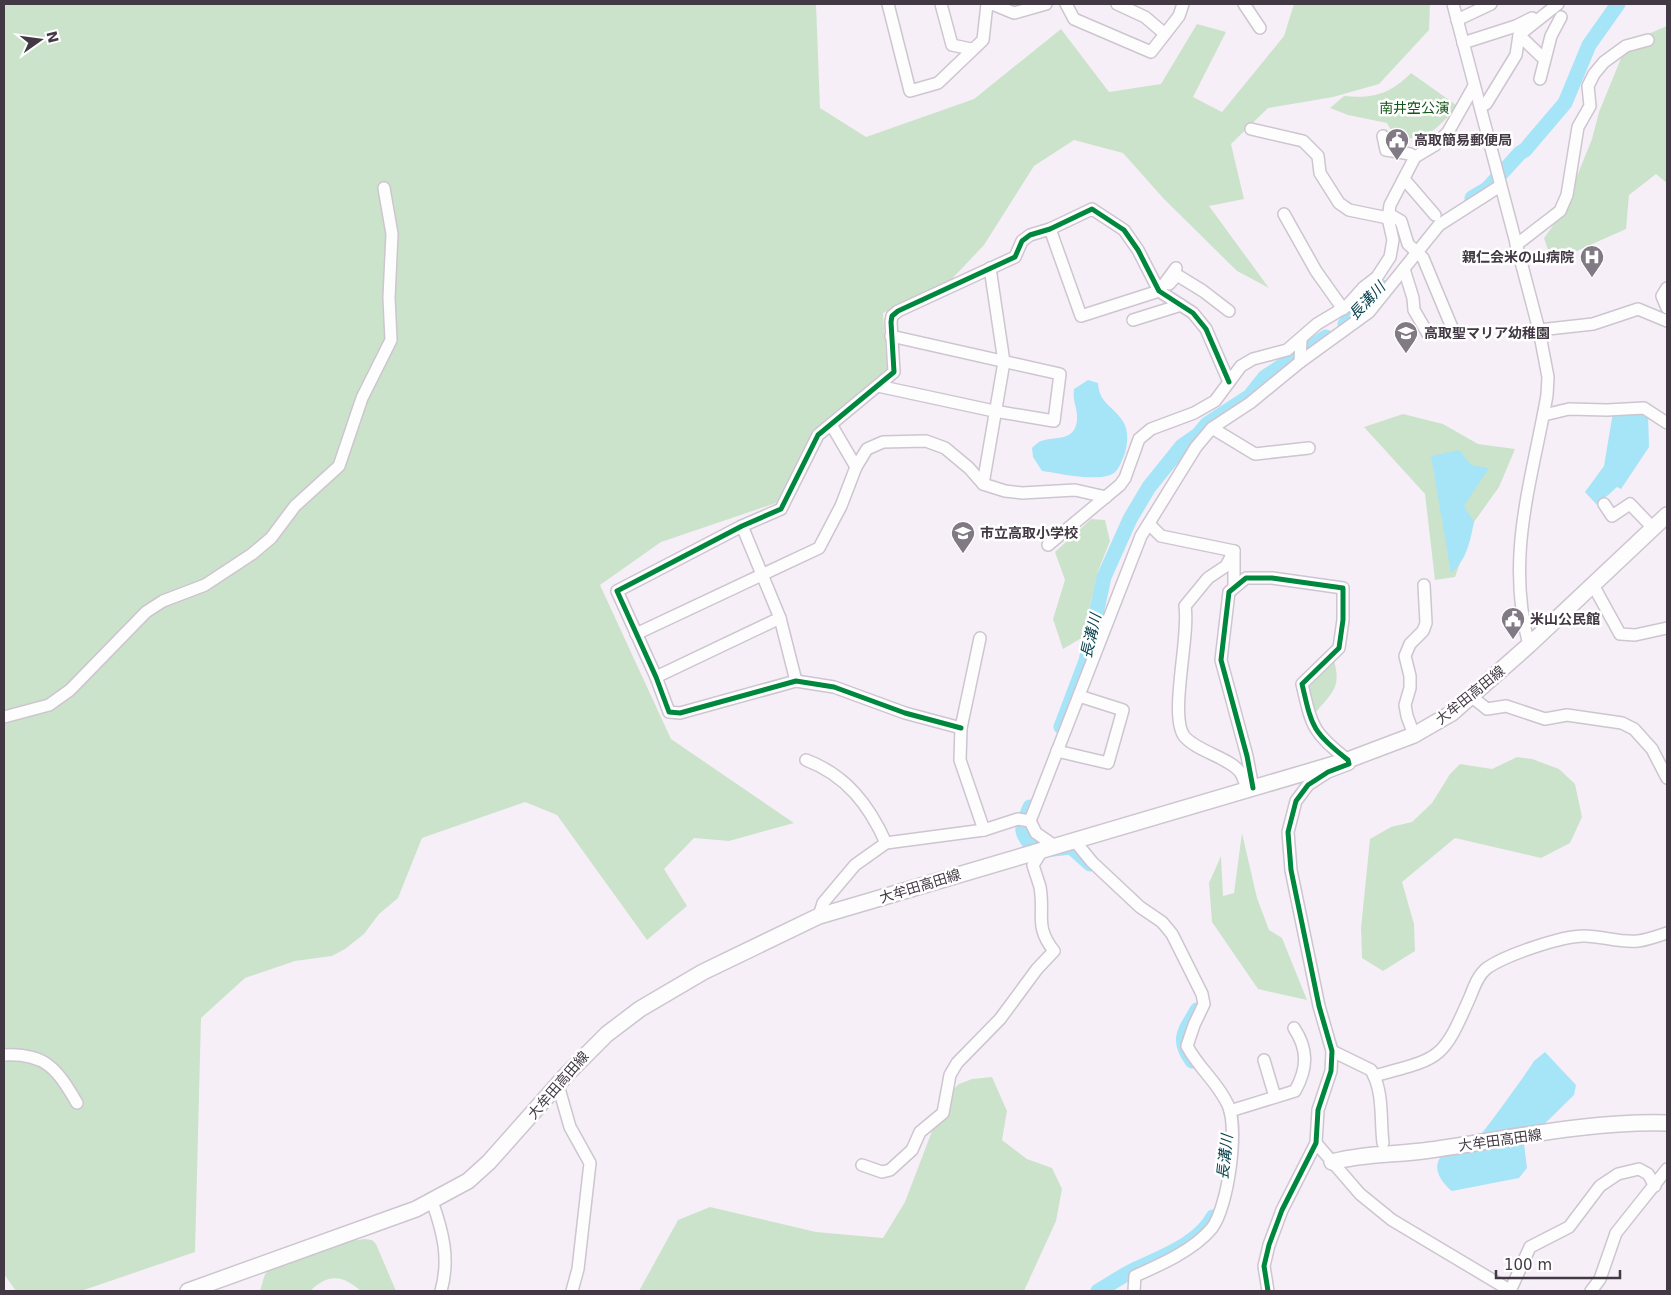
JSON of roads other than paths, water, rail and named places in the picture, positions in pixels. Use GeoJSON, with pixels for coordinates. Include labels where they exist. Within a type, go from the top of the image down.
{"type":"FeatureCollection","features":[{"type":"Feature","properties":{"kind":"main road","name":"大牟田高田線"},"geometry":{"type":"LineString","coordinates":[[188,1291],[432,1201],[468,1181],[489,1162],[595,1044],[640,1009],[703,972],[819,916],[1348,760],[1414,735],[1452,713],[1472,697],[1667,515]]}},
{"type":"Feature","properties":{"kind":"main road","name":"大牟田高田線"},"geometry":{"type":"LineString","coordinates":[[1332,1162],[1347,1158],[1416,1152],[1584,1128],[1667,1123]]}},
{"type":"Feature","properties":{"kind":"street"},"geometry":{"type":"LineString","coordinates":[[888,4],[910,91],[938,84],[971,49],[983,40],[987,4]]}},
{"type":"Feature","properties":{"kind":"street"},"geometry":{"type":"LineString","coordinates":[[941,4],[952,45],[971,49]]}},
{"type":"Feature","properties":{"kind":"street"},"geometry":{"type":"LineString","coordinates":[[992,4],[1014,13],[1046,4]]}},
{"type":"Feature","properties":{"kind":"street"},"geometry":{"type":"LineString","coordinates":[[1066,4],[1074,19],[1152,52],[1179,16],[1183,4]]}},
{"type":"Feature","properties":{"kind":"street"},"geometry":{"type":"LineString","coordinates":[[1117,4],[1145,17],[1165,34]]}},
{"type":"Feature","properties":{"kind":"street"},"geometry":{"type":"LineString","coordinates":[[1244,4],[1260,28]]}},
{"type":"Feature","properties":{"kind":"street"},"geometry":{"type":"LineString","coordinates":[[1453,4],[1539,330],[1548,377],[1544,415],[1522,516],[1518,549],[1522,613],[1529,645]]}},
{"type":"Feature","properties":{"kind":"street"},"geometry":{"type":"LineString","coordinates":[[1463,43],[1516,26],[1558,4]]}},
{"type":"Feature","properties":{"kind":"street"},"geometry":{"type":"LineString","coordinates":[[1486,104],[1516,55],[1519,35],[1558,4]]}},
{"type":"Feature","properties":{"kind":"street"},"geometry":{"type":"LineString","coordinates":[[1457,20],[1488,5]]}},
{"type":"Feature","properties":{"kind":"street"},"geometry":{"type":"LineString","coordinates":[[1540,79],[1550,36],[1561,17]]}},
{"type":"Feature","properties":{"kind":"street"},"geometry":{"type":"LineString","coordinates":[[1519,35],[1544,59]]}},
{"type":"Feature","properties":{"kind":"street"},"geometry":{"type":"LineString","coordinates":[[1516,245],[1560,210],[1567,195],[1578,128],[1590,106],[1588,86],[1594,74],[1604,62],[1626,46],[1648,40]]}},
{"type":"Feature","properties":{"kind":"street"},"geometry":{"type":"LineString","coordinates":[[1048,545],[1106,497],[1125,478],[1139,439],[1151,429],[1194,413],[1215,401],[1242,366],[1252,359],[1287,350],[1317,324],[1342,309],[1377,277],[1390,257],[1393,240],[1389,216],[1390,205],[1415,157],[1435,145],[1448,132],[1474,86]]}},
{"type":"Feature","properties":{"kind":"street"},"geometry":{"type":"LineString","coordinates":[[1251,129],[1303,141],[1318,156],[1320,173],[1339,203],[1349,210],[1389,216],[1401,221],[1408,244],[1423,258],[1453,330]]}},
{"type":"Feature","properties":{"kind":"street"},"geometry":{"type":"LineString","coordinates":[[1383,136],[1386,150],[1410,154],[1415,157]]}},
{"type":"Feature","properties":{"kind":"street"},"geometry":{"type":"LineString","coordinates":[[1404,179],[1435,215]]}},
{"type":"Feature","properties":{"kind":"street"},"geometry":{"type":"LineString","coordinates":[[862,1164],[882,1172],[890,1170],[912,1150],[920,1132],[943,1113],[950,1075],[958,1063],[1000,1019],[1037,969],[1054,951],[1044,939],[1041,930],[1040,888],[1033,864],[1049,847],[1036,833],[1030,821],[1141,536],[1150,525],[1196,447],[1212,428],[1250,403],[1300,362],[1369,312],[1439,225],[1500,186]]}},
{"type":"Feature","properties":{"kind":"street"},"geometry":{"type":"LineString","coordinates":[[4,717],[49,705],[70,690],[146,612],[163,601],[180,596],[205,584],[252,554],[271,538],[295,506],[339,466],[362,398],[391,340],[389,298],[392,234],[384,188]]}},
{"type":"Feature","properties":{"kind":"street"},"geometry":{"type":"LineString","coordinates":[[961,728],[905,713],[834,687],[796,681],[669,712],[656,677],[616,590],[742,526],[781,509],[818,436],[894,372],[891,336],[892,316],[1015,257],[1022,240],[1030,235],[1092,209],[1124,230],[1138,250],[1160,292],[1193,313],[1206,329],[1229,382]]}},
{"type":"Feature","properties":{"kind":"street"},"geometry":{"type":"LineString","coordinates":[[1284,214],[1316,271],[1342,309]]}},
{"type":"Feature","properties":{"kind":"street"},"geometry":{"type":"LineString","coordinates":[[1050,228],[1081,316],[1160,292],[1177,276],[1203,291],[1229,311]]}},
{"type":"Feature","properties":{"kind":"street"},"geometry":{"type":"LineString","coordinates":[[983,484],[994,411],[1004,362],[990,268]]}},
{"type":"Feature","properties":{"kind":"street"},"geometry":{"type":"LineString","coordinates":[[1160,292],[1176,268]]}},
{"type":"Feature","properties":{"kind":"street"},"geometry":{"type":"LineString","coordinates":[[1404,269],[1414,298],[1414,310],[1428,334]]}},
{"type":"Feature","properties":{"kind":"street"},"geometry":{"type":"LineString","coordinates":[[1667,288],[1662,296],[1667,308]]}},
{"type":"Feature","properties":{"kind":"street"},"geometry":{"type":"LineString","coordinates":[[1133,320],[1181,305]]}},
{"type":"Feature","properties":{"kind":"street"},"geometry":{"type":"LineString","coordinates":[[1539,330],[1593,324],[1638,309],[1667,321]]}},
{"type":"Feature","properties":{"kind":"street"},"geometry":{"type":"LineString","coordinates":[[878,386],[994,411],[1054,421],[1060,374],[891,336]]}},
{"type":"Feature","properties":{"kind":"street"},"geometry":{"type":"LineString","coordinates":[[1300,362],[1301,339]]}},
{"type":"Feature","properties":{"kind":"street"},"geometry":{"type":"LineString","coordinates":[[1544,415],[1570,410],[1644,408],[1667,423]]}},
{"type":"Feature","properties":{"kind":"street"},"geometry":{"type":"LineString","coordinates":[[832,426],[856,466]]}},
{"type":"Feature","properties":{"kind":"street"},"geometry":{"type":"LineString","coordinates":[[1212,428],[1255,454],[1310,448]]}},
{"type":"Feature","properties":{"kind":"street"},"geometry":{"type":"LineString","coordinates":[[636,634],[819,548],[840,506],[856,466],[867,449],[883,442],[926,441],[944,448],[969,468],[983,484],[1005,491],[1022,493],[1075,490],[1106,497]]}},
{"type":"Feature","properties":{"kind":"street"},"geometry":{"type":"LineString","coordinates":[[1604,504],[1612,516],[1630,504],[1653,528]]}},
{"type":"Feature","properties":{"kind":"street"},"geometry":{"type":"LineString","coordinates":[[1150,525],[1161,536],[1234,551]]}},
{"type":"Feature","properties":{"kind":"street"},"geometry":{"type":"LineString","coordinates":[[742,526],[780,618],[796,681]]}},
{"type":"Feature","properties":{"kind":"street"},"geometry":{"type":"LineString","coordinates":[[1234,551],[1234,586]]}},
{"type":"Feature","properties":{"kind":"street"},"geometry":{"type":"LineString","coordinates":[[1234,551],[1226,566],[1208,578],[1185,606],[1187,617],[1183,668],[1180,680],[1180,726],[1184,736],[1197,746],[1239,771],[1250,789]]}},
{"type":"Feature","properties":{"kind":"street"},"geometry":{"type":"LineString","coordinates":[[1250,789],[1248,756],[1221,660],[1229,592],[1246,578],[1272,578],[1343,588],[1343,620],[1339,648],[1302,684],[1312,725],[1324,742],[1348,760],[1349,764],[1328,772],[1308,785],[1296,801],[1288,832],[1291,870],[1319,1006],[1332,1051],[1331,1071],[1318,1110],[1316,1143],[1282,1210],[1269,1245],[1264,1266],[1268,1291]]}},
{"type":"Feature","properties":{"kind":"street"},"geometry":{"type":"LineString","coordinates":[[1593,584],[1620,634],[1635,634],[1667,628]]}},
{"type":"Feature","properties":{"kind":"street"},"geometry":{"type":"LineString","coordinates":[[1414,735],[1406,710],[1410,676],[1405,656],[1410,644],[1422,631],[1426,623],[1424,585]]}},
{"type":"Feature","properties":{"kind":"street"},"geometry":{"type":"LineString","coordinates":[[656,677],[780,618]]}},
{"type":"Feature","properties":{"kind":"street"},"geometry":{"type":"LineString","coordinates":[[980,638],[961,728],[960,760],[984,830]]}},
{"type":"Feature","properties":{"kind":"street"},"geometry":{"type":"LineString","coordinates":[[1057,751],[1108,763],[1124,710],[1079,696]]}},
{"type":"Feature","properties":{"kind":"street"},"geometry":{"type":"LineString","coordinates":[[1472,697],[1487,709],[1506,706],[1545,719],[1567,715],[1622,723],[1634,729],[1652,749],[1667,778]]}},
{"type":"Feature","properties":{"kind":"street"},"geometry":{"type":"LineString","coordinates":[[806,760],[824,767],[840,777],[875,819],[886,843]]}},
{"type":"Feature","properties":{"kind":"street"},"geometry":{"type":"LineString","coordinates":[[819,916],[823,903],[855,866],[886,843],[984,830],[1018,819],[1030,821]]}},
{"type":"Feature","properties":{"kind":"street"},"geometry":{"type":"LineString","coordinates":[[1074,840],[1092,862],[1140,907],[1162,922],[1172,934],[1202,994],[1204,1004],[1187,1046],[1194,1060],[1218,1085],[1230,1111],[1233,1125],[1229,1177],[1213,1227],[1171,1260],[1135,1276],[1134,1291]]}},
{"type":"Feature","properties":{"kind":"street"},"geometry":{"type":"LineString","coordinates":[[1374,1076],[1431,1060],[1440,1053],[1452,1039],[1479,978],[1486,969],[1511,955],[1583,936],[1637,941],[1667,934]]}},
{"type":"Feature","properties":{"kind":"street"},"geometry":{"type":"LineString","coordinates":[[1230,1111],[1295,1091],[1304,1070],[1306,1052],[1302,1040],[1294,1028]]}},
{"type":"Feature","properties":{"kind":"street"},"geometry":{"type":"LineString","coordinates":[[1332,1051],[1371,1070],[1382,1108],[1382,1143]]}},
{"type":"Feature","properties":{"kind":"street"},"geometry":{"type":"LineString","coordinates":[[4,1055],[19,1054],[48,1063],[62,1077],[77,1103]]}},
{"type":"Feature","properties":{"kind":"street"},"geometry":{"type":"LineString","coordinates":[[1264,1060],[1275,1097]]}},
{"type":"Feature","properties":{"kind":"street"},"geometry":{"type":"LineString","coordinates":[[558,1085],[570,1127],[590,1162],[578,1269],[572,1291]]}},
{"type":"Feature","properties":{"kind":"street"},"geometry":{"type":"LineString","coordinates":[[1316,1143],[1360,1194],[1392,1220],[1510,1291],[1530,1247],[1569,1227],[1600,1186],[1618,1174],[1639,1169],[1648,1174],[1656,1186]]}},
{"type":"Feature","properties":{"kind":"street"},"geometry":{"type":"LineString","coordinates":[[1590,1291],[1600,1279],[1616,1233],[1656,1186],[1667,1169]]}},
{"type":"Feature","properties":{"kind":"street"},"geometry":{"type":"LineString","coordinates":[[432,1201],[441,1225],[447,1257],[446,1274],[441,1291]]}},
{"type":"Feature","properties":{"kind":"water"},"geometry":{"type":"Polygon","coordinates":[[[1088,380],[1098,383],[1103,400],[1118,415],[1126,428],[1127,445],[1119,466],[1114,473],[1099,477],[1042,471],[1033,457],[1032,448],[1041,441],[1064,437],[1073,432],[1077,420],[1074,389],[1088,380]]]}},
{"type":"Feature","properties":{"kind":"water"},"geometry":{"type":"Polygon","coordinates":[[[1613,412],[1648,413],[1649,447],[1621,489],[1617,487],[1597,505],[1585,492],[1604,466],[1613,412]]]}},
{"type":"Feature","properties":{"kind":"water"},"geometry":{"type":"Polygon","coordinates":[[[1459,450],[1471,465],[1489,468],[1464,506],[1474,522],[1464,556],[1451,573],[1431,456],[1459,450]]]}},
{"type":"Feature","properties":{"kind":"water"},"geometry":{"type":"Polygon","coordinates":[[[1545,1052],[1576,1085],[1574,1095],[1524,1144],[1527,1168],[1519,1178],[1452,1191],[1443,1183],[1439,1175],[1437,1166],[1441,1157],[1449,1150],[1474,1142],[1534,1061],[1545,1052]]]}},
{"type":"Feature","properties":{"kind":"waterway","name":"長溝川"},"geometry":{"type":"LineString","coordinates":[[1472,198],[1487,189],[1525,150],[1565,103],[1589,45],[1618,4]]}},
{"type":"Feature","properties":{"kind":"waterway","name":"長溝川"},"geometry":{"type":"LineString","coordinates":[[1345,324],[1372,300],[1382,287]]}},
{"type":"Feature","properties":{"kind":"waterway","name":"長溝川"},"geometry":{"type":"LineString","coordinates":[[1061,727],[1086,661],[1104,577],[1130,519],[1149,487],[1182,446],[1198,435],[1207,424],[1250,396],[1265,377],[1326,337]]}},
{"type":"Feature","properties":{"kind":"waterway","name":"長溝川"},"geometry":{"type":"LineString","coordinates":[[1030,807],[1024,821],[1023,830],[1026,839],[1036,851],[1071,847],[1090,864]]}},
{"type":"Feature","properties":{"kind":"waterway","name":"長溝川"},"geometry":{"type":"LineString","coordinates":[[1192,1061],[1183,1041],[1186,1030],[1197,1010]]}},
{"type":"Feature","properties":{"kind":"waterway","name":"長溝川"},"geometry":{"type":"LineString","coordinates":[[1098,1291],[1128,1273],[1188,1243],[1206,1227],[1213,1217]]}},
{"type":"Feature","properties":{"kind":"place","name":"高取簡易郵便局"},"geometry":{"type":"Point","coordinates":[1397,161]}},
{"type":"Feature","properties":{"kind":"place","name":"親仁会米の山病院"},"geometry":{"type":"Point","coordinates":[1592,278]}},
{"type":"Feature","properties":{"kind":"place","name":"高取聖マリア幼稚園"},"geometry":{"type":"Point","coordinates":[1406,354]}},
{"type":"Feature","properties":{"kind":"place","name":"市立高取小学校"},"geometry":{"type":"Point","coordinates":[963,554]}},
{"type":"Feature","properties":{"kind":"place","name":"米山公民館"},"geometry":{"type":"Point","coordinates":[1513,640]}},
{"type":"Feature","properties":{"kind":"park label","name":"南井空公演"},"geometry":{"type":"Point","coordinates":[1414,108]}}]}
